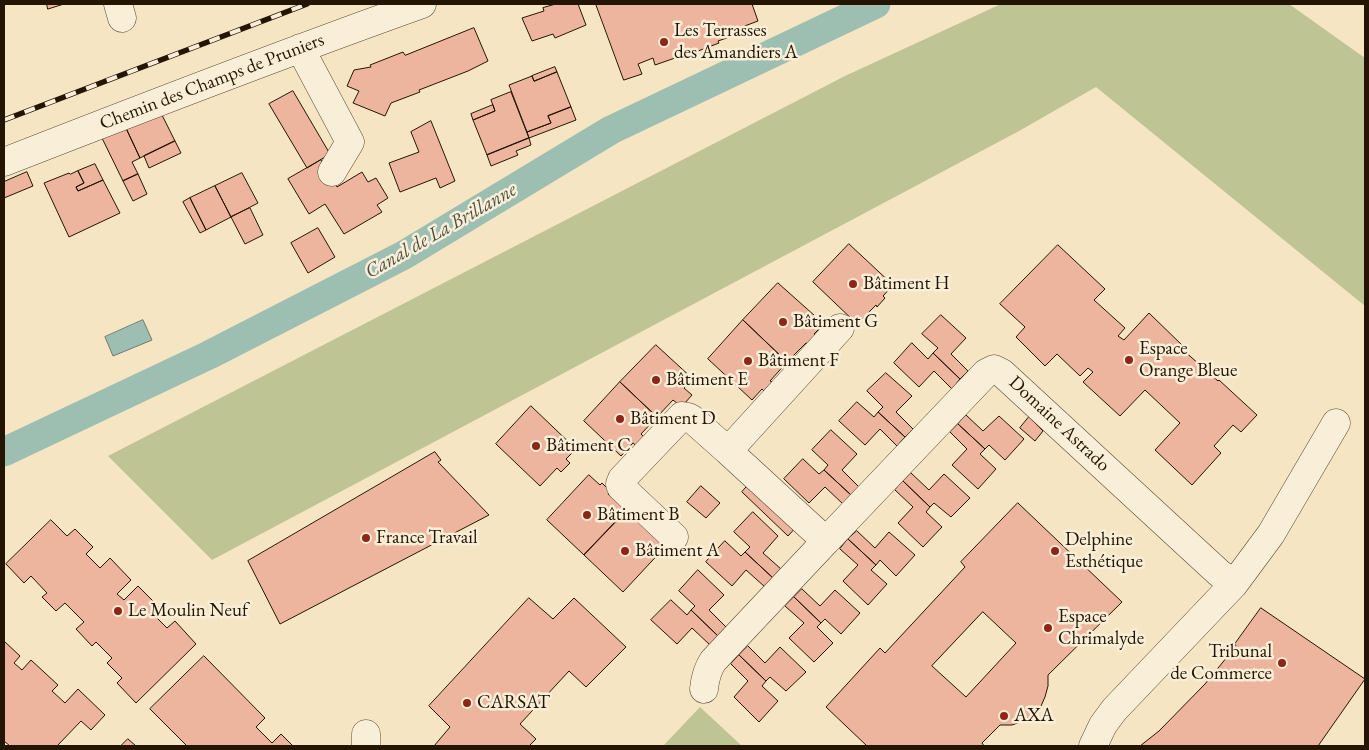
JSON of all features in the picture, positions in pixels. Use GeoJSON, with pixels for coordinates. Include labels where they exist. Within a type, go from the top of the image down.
{"type":"FeatureCollection","features":[{"type":"Feature","properties":{"kind":"street","name":"Chemin des Champs de Pruniers"},"geometry":{"type":"LineString","coordinates":[[4,162],[300,48],[422,4]]}},
{"type":"Feature","properties":{"kind":"street"},"geometry":{"type":"LineString","coordinates":[[300,48],[350,142],[332,172]]}},
{"type":"Feature","properties":{"kind":"street"},"geometry":{"type":"LineString","coordinates":[[728,451],[840,328]]}},
{"type":"Feature","properties":{"kind":"street","name":"Domaine Astrado"},"geometry":{"type":"LineString","coordinates":[[704,690],[706,675],[713,661],[986,373],[994,369],[1002,373],[1219,573],[1234,584]]}},
{"type":"Feature","properties":{"kind":"street"},"geometry":{"type":"LineString","coordinates":[[674,537],[620,484],[622,479],[682,416],[688,416],[826,541]]}},
{"type":"Feature","properties":{"kind":"street"},"geometry":{"type":"LineString","coordinates":[[1094,746],[1103,726],[1114,710],[1234,584],[1271,534],[1336,424]]}},
{"type":"Feature","properties":{"kind":"green space"},"geometry":{"type":"Polygon","coordinates":[[[1001,4],[1289,4],[1365,58],[1365,306],[1096,87],[1019,131],[212,560],[108,456],[845,76],[1001,4]]]}},
{"type":"Feature","properties":{"kind":"green space"},"geometry":{"type":"Polygon","coordinates":[[[700,707],[742,746],[663,746],[700,707]]]}},
{"type":"Feature","properties":{"kind":"shaded area"},"geometry":{"type":"Polygon","coordinates":[[[143,320],[152,340],[113,356],[105,337],[143,320]]]}},
{"type":"Feature","properties":{"kind":"building"},"geometry":{"type":"Polygon","coordinates":[[[47,4],[64,4],[48,9],[47,4]]]}},
{"type":"Feature","properties":{"kind":"building"},"geometry":{"type":"Polygon","coordinates":[[[556,4],[578,4],[586,25],[555,38],[553,34],[532,41],[522,18],[544,11],[543,8],[556,4]]]}},
{"type":"Feature","properties":{"kind":"building","name":"Les Terrasses des Amandiers A"},"geometry":{"type":"Polygon","coordinates":[[[596,4],[752,4],[758,21],[742,27],[744,32],[718,41],[719,43],[693,53],[691,50],[655,65],[653,58],[638,64],[642,74],[624,80],[596,4]]]}},
{"type":"Feature","properties":{"kind":"building"},"geometry":{"type":"Polygon","coordinates":[[[474,28],[488,61],[391,103],[385,116],[353,103],[359,91],[347,86],[354,70],[371,67],[370,65],[403,52],[405,55],[474,28]]]}},
{"type":"Feature","properties":{"kind":"building"},"geometry":{"type":"Polygon","coordinates":[[[555,67],[557,72],[534,81],[532,76],[555,67]]]}},
{"type":"Feature","properties":{"kind":"building"},"geometry":{"type":"Polygon","coordinates":[[[557,72],[571,107],[548,116],[551,123],[527,132],[509,85],[532,76],[534,81],[557,72]]]}},
{"type":"Feature","properties":{"kind":"building"},"geometry":{"type":"Polygon","coordinates":[[[293,91],[330,154],[307,168],[269,104],[293,91]]]}},
{"type":"Feature","properties":{"kind":"building"},"geometry":{"type":"Polygon","coordinates":[[[511,92],[529,138],[487,155],[473,120],[495,111],[491,100],[511,92]]]}},
{"type":"Feature","properties":{"kind":"building"},"geometry":{"type":"Polygon","coordinates":[[[493,105],[495,111],[473,120],[471,114],[493,105]]]}},
{"type":"Feature","properties":{"kind":"building"},"geometry":{"type":"Polygon","coordinates":[[[571,107],[576,120],[529,138],[527,132],[551,123],[548,116],[571,107]]]}},
{"type":"Feature","properties":{"kind":"building"},"geometry":{"type":"Polygon","coordinates":[[[161,113],[175,141],[140,158],[125,126],[161,113]]]}},
{"type":"Feature","properties":{"kind":"building"},"geometry":{"type":"Polygon","coordinates":[[[431,121],[455,181],[440,188],[436,178],[400,192],[389,163],[419,152],[411,132],[431,121]]]}},
{"type":"Feature","properties":{"kind":"building"},"geometry":{"type":"Polygon","coordinates":[[[125,126],[140,158],[132,162],[138,174],[123,181],[101,136],[125,126]]]}},
{"type":"Feature","properties":{"kind":"building"},"geometry":{"type":"Polygon","coordinates":[[[529,138],[531,145],[516,151],[518,155],[491,166],[487,155],[529,138]]]}},
{"type":"Feature","properties":{"kind":"building"},"geometry":{"type":"Polygon","coordinates":[[[175,141],[181,153],[149,168],[144,156],[175,141]]]}},
{"type":"Feature","properties":{"kind":"building"},"geometry":{"type":"Polygon","coordinates":[[[321,160],[337,187],[362,172],[368,182],[376,178],[388,198],[377,205],[382,212],[344,234],[325,204],[309,214],[288,179],[321,160]]]}},
{"type":"Feature","properties":{"kind":"building"},"geometry":{"type":"Polygon","coordinates":[[[95,164],[103,180],[78,191],[76,187],[84,183],[78,171],[95,164]]]}},
{"type":"Feature","properties":{"kind":"building"},"geometry":{"type":"Polygon","coordinates":[[[78,171],[84,183],[76,187],[78,191],[103,180],[120,213],[69,237],[44,183],[78,171]]]}},
{"type":"Feature","properties":{"kind":"building"},"geometry":{"type":"Polygon","coordinates":[[[27,172],[33,186],[4,198],[4,182],[27,172]]]}},
{"type":"Feature","properties":{"kind":"building"},"geometry":{"type":"Polygon","coordinates":[[[242,173],[258,203],[231,217],[215,186],[242,173]]]}},
{"type":"Feature","properties":{"kind":"building"},"geometry":{"type":"Polygon","coordinates":[[[138,174],[147,194],[133,201],[123,181],[138,174]]]}},
{"type":"Feature","properties":{"kind":"building"},"geometry":{"type":"Polygon","coordinates":[[[215,186],[231,217],[206,230],[190,198],[215,186]]]}},
{"type":"Feature","properties":{"kind":"building"},"geometry":{"type":"Polygon","coordinates":[[[190,198],[206,230],[200,233],[183,202],[190,198]]]}},
{"type":"Feature","properties":{"kind":"building"},"geometry":{"type":"Polygon","coordinates":[[[250,208],[263,235],[245,244],[231,217],[250,208]]]}},
{"type":"Feature","properties":{"kind":"building"},"geometry":{"type":"Polygon","coordinates":[[[318,228],[335,257],[308,273],[291,243],[318,228]]]}},
{"type":"Feature","properties":{"kind":"building","name":"Bâtiment H"},"geometry":{"type":"Polygon","coordinates":[[[849,244],[893,285],[883,296],[885,298],[877,307],[876,305],[857,324],[813,282],[849,244]]]}},
{"type":"Feature","properties":{"kind":"building","name":"Espace Orange Bleue"},"geometry":{"type":"Polygon","coordinates":[[[1058,245],[1105,289],[1094,300],[1125,328],[1118,336],[1124,340],[1149,313],[1184,347],[1182,349],[1257,415],[1241,432],[1233,425],[1214,446],[1221,453],[1192,485],[1155,450],[1180,423],[1145,390],[1120,416],[1083,382],[1093,372],[1088,368],[1080,376],[1057,354],[1045,366],[1016,337],[1025,327],[1000,304],[1058,245]]]}},
{"type":"Feature","properties":{"kind":"building","name":"Bâtiment G"},"geometry":{"type":"Polygon","coordinates":[[[778,283],[824,324],[814,334],[816,336],[787,362],[743,320],[778,283]]]}},
{"type":"Feature","properties":{"kind":"building"},"geometry":{"type":"Polygon","coordinates":[[[941,315],[966,338],[951,354],[968,371],[960,379],[933,353],[938,348],[922,334],[941,315]]]}},
{"type":"Feature","properties":{"kind":"building","name":"Bâtiment F"},"geometry":{"type":"Polygon","coordinates":[[[743,320],[787,362],[770,381],[772,382],[764,391],[762,389],[752,400],[708,359],[743,320]]]}},
{"type":"Feature","properties":{"kind":"building"},"geometry":{"type":"Polygon","coordinates":[[[912,343],[928,359],[933,353],[960,379],[952,389],[934,371],[919,387],[894,363],[912,343]]]}},
{"type":"Feature","properties":{"kind":"building","name":"Bâtiment E"},"geometry":{"type":"Polygon","coordinates":[[[656,345],[693,379],[684,388],[692,395],[684,404],[678,404],[673,400],[657,417],[620,382],[656,345]]]}},
{"type":"Feature","properties":{"kind":"building"},"geometry":{"type":"Polygon","coordinates":[[[886,373],[912,396],[896,412],[913,429],[905,437],[878,412],[883,407],[867,391],[886,373]]]}},
{"type":"Feature","properties":{"kind":"building","name":"Bâtiment D"},"geometry":{"type":"Polygon","coordinates":[[[620,382],[657,417],[641,434],[645,438],[640,449],[633,443],[621,456],[584,421],[620,382]]]}},
{"type":"Feature","properties":{"kind":"building"},"geometry":{"type":"Polygon","coordinates":[[[857,402],[874,417],[878,412],[905,437],[897,446],[880,429],[865,445],[839,421],[857,402]]]}},
{"type":"Feature","properties":{"kind":"building","name":"Bâtiment C"},"geometry":{"type":"Polygon","coordinates":[[[531,406],[576,449],[566,459],[570,463],[561,472],[557,468],[540,486],[496,444],[531,406]]]}},
{"type":"Feature","properties":{"kind":"building"},"geometry":{"type":"Polygon","coordinates":[[[966,415],[983,431],[999,416],[1024,439],[1005,460],[989,445],[985,449],[958,424],[966,415]]]}},
{"type":"Feature","properties":{"kind":"building"},"geometry":{"type":"Polygon","coordinates":[[[1029,417],[1043,431],[1035,441],[1020,428],[1029,417]]]}},
{"type":"Feature","properties":{"kind":"building"},"geometry":{"type":"Polygon","coordinates":[[[958,424],[985,449],[980,454],[996,469],[978,489],[952,465],[967,449],[950,432],[958,424]]]}},
{"type":"Feature","properties":{"kind":"building"},"geometry":{"type":"Polygon","coordinates":[[[831,430],[857,454],[842,470],[859,487],[851,495],[824,470],[828,465],[812,450],[831,430]]]}},
{"type":"Feature","properties":{"kind":"building","name":"France Travail"},"geometry":{"type":"Polygon","coordinates":[[[435,452],[441,460],[438,462],[489,515],[280,624],[248,561],[435,452]]]}},
{"type":"Feature","properties":{"kind":"building"},"geometry":{"type":"Polygon","coordinates":[[[803,459],[819,474],[824,470],[851,495],[843,504],[825,487],[809,503],[784,479],[803,459]]]}},
{"type":"Feature","properties":{"kind":"building"},"geometry":{"type":"Polygon","coordinates":[[[911,473],[929,490],[944,474],[970,498],[951,517],[934,503],[930,507],[903,481],[911,473]]]}},
{"type":"Feature","properties":{"kind":"building","name":"Bâtiment B"},"geometry":{"type":"Polygon","coordinates":[[[589,475],[600,485],[602,483],[610,491],[608,494],[627,510],[584,555],[547,520],[589,475]]]}},
{"type":"Feature","properties":{"kind":"building"},"geometry":{"type":"Polygon","coordinates":[[[903,481],[930,507],[926,512],[942,527],[923,547],[898,523],[913,507],[895,490],[903,481]]]}},
{"type":"Feature","properties":{"kind":"building"},"geometry":{"type":"Polygon","coordinates":[[[751,482],[798,525],[788,536],[742,492],[751,482]]]}},
{"type":"Feature","properties":{"kind":"building"},"geometry":{"type":"Polygon","coordinates":[[[701,486],[720,503],[706,518],[687,502],[701,486]]]}},
{"type":"Feature","properties":{"kind":"building","name":"Espace Chrimalyde"},"geometry":{"type":"Polygon","coordinates":[[[1018,503],[1122,602],[1048,675],[1045,697],[1041,706],[1033,715],[1012,725],[1000,725],[982,743],[984,746],[867,746],[826,707],[880,648],[885,653],[965,567],[961,562],[1018,503]],[[983,612],[932,666],[966,697],[1016,643],[983,612]]]}},
{"type":"Feature","properties":{"kind":"building","name":"Bâtiment A"},"geometry":{"type":"Polygon","coordinates":[[[627,510],[665,547],[623,592],[584,555],[627,510]]]}},
{"type":"Feature","properties":{"kind":"building"},"geometry":{"type":"Polygon","coordinates":[[[753,512],[778,536],[763,553],[781,569],[773,578],[745,552],[750,547],[734,532],[753,512]]]}},
{"type":"Feature","properties":{"kind":"building","name":"Le Moulin Neuf"},"geometry":{"type":"Polygon","coordinates":[[[51,520],[67,536],[75,529],[93,547],[86,554],[100,568],[110,558],[131,580],[117,594],[124,600],[138,586],[163,611],[157,618],[167,628],[175,621],[196,644],[136,703],[117,683],[122,678],[107,663],[112,658],[96,642],[92,646],[76,629],[84,622],[65,603],[56,611],[42,597],[47,593],[31,576],[24,583],[6,564],[51,520]]]}},
{"type":"Feature","properties":{"kind":"building"},"geometry":{"type":"Polygon","coordinates":[[[857,531],[875,548],[889,532],[915,555],[896,576],[880,560],[876,565],[848,539],[857,531]]]}},
{"type":"Feature","properties":{"kind":"building"},"geometry":{"type":"Polygon","coordinates":[[[848,539],[876,565],[871,570],[887,584],[868,605],[843,581],[858,565],[840,549],[848,539]]]}},
{"type":"Feature","properties":{"kind":"building"},"geometry":{"type":"Polygon","coordinates":[[[725,541],[741,556],[745,552],[773,578],[765,587],[746,570],[732,586],[706,562],[725,541]]]}},
{"type":"Feature","properties":{"kind":"building"},"geometry":{"type":"Polygon","coordinates":[[[698,570],[724,595],[709,610],[726,627],[718,636],[691,610],[695,606],[679,591],[698,570]]]}},
{"type":"Feature","properties":{"kind":"building"},"geometry":{"type":"Polygon","coordinates":[[[802,589],[820,606],[835,590],[860,613],[841,634],[825,619],[821,623],[794,597],[802,589]]]}},
{"type":"Feature","properties":{"kind":"building"},"geometry":{"type":"Polygon","coordinates":[[[794,597],[821,623],[817,627],[833,643],[814,662],[789,638],[804,623],[785,606],[794,597]]]}},
{"type":"Feature","properties":{"kind":"building"},"geometry":{"type":"Polygon","coordinates":[[[529,598],[553,619],[574,598],[626,647],[586,687],[569,671],[520,724],[536,739],[529,746],[434,746],[450,727],[429,706],[529,598]]]}},
{"type":"Feature","properties":{"kind":"building"},"geometry":{"type":"Polygon","coordinates":[[[671,600],[687,615],[691,610],[718,636],[710,645],[692,628],[677,644],[651,620],[671,600]]]}},
{"type":"Feature","properties":{"kind":"building","name":"Tribunal de Commerce"},"geometry":{"type":"Polygon","coordinates":[[[1261,608],[1365,679],[1318,746],[1140,746],[1159,731],[1205,684],[1236,646],[1235,644],[1261,608]]]}},
{"type":"Feature","properties":{"kind":"building"},"geometry":{"type":"Polygon","coordinates":[[[4,641],[20,656],[14,663],[22,670],[31,660],[58,685],[52,691],[65,703],[78,689],[105,715],[91,730],[81,721],[57,746],[10,746],[4,741],[4,641]]]}},
{"type":"Feature","properties":{"kind":"building"},"geometry":{"type":"Polygon","coordinates":[[[748,646],[765,663],[780,647],[806,672],[786,691],[770,677],[766,681],[739,655],[748,646]]]}},
{"type":"Feature","properties":{"kind":"building"},"geometry":{"type":"Polygon","coordinates":[[[739,655],[766,681],[762,686],[778,701],[759,722],[734,697],[748,681],[731,664],[739,655]]]}},
{"type":"Feature","properties":{"kind":"building","name":"Le Moulin Neuf"},"geometry":{"type":"Polygon","coordinates":[[[204,656],[265,718],[256,727],[272,743],[281,734],[293,746],[187,746],[150,709],[204,656]]]}},
{"type":"Feature","properties":{"kind":"building"},"geometry":{"type":"Polygon","coordinates":[[[128,739],[136,746],[121,746],[128,739]]]}},
{"type":"Feature","properties":{"kind":"waterway","name":"Canal de La Brillanne"},"geometry":{"type":"LineString","coordinates":[[4,452],[209,355],[404,255],[611,130],[876,4]]}},
{"type":"Feature","properties":{"kind":"railway"},"geometry":{"type":"LineString","coordinates":[[4,120],[307,4]]}},
{"type":"Feature","properties":{"kind":"place","name":"Les Terrasses des Amandiers A"},"geometry":{"type":"Point","coordinates":[664,42]}},
{"type":"Feature","properties":{"kind":"place","name":"Bâtiment H"},"geometry":{"type":"Point","coordinates":[853,284]}},
{"type":"Feature","properties":{"kind":"place","name":"Bâtiment G"},"geometry":{"type":"Point","coordinates":[783,322]}},
{"type":"Feature","properties":{"kind":"place","name":"Espace Orange Bleue"},"geometry":{"type":"Point","coordinates":[1129,360]}},
{"type":"Feature","properties":{"kind":"place","name":"Bâtiment F"},"geometry":{"type":"Point","coordinates":[748,361]}},
{"type":"Feature","properties":{"kind":"place","name":"Bâtiment E"},"geometry":{"type":"Point","coordinates":[656,380]}},
{"type":"Feature","properties":{"kind":"place","name":"Bâtiment D"},"geometry":{"type":"Point","coordinates":[620,419]}},
{"type":"Feature","properties":{"kind":"place","name":"Bâtiment C"},"geometry":{"type":"Point","coordinates":[536,446]}},
{"type":"Feature","properties":{"kind":"place","name":"Bâtiment B"},"geometry":{"type":"Point","coordinates":[587,515]}},
{"type":"Feature","properties":{"kind":"place","name":"France Travail"},"geometry":{"type":"Point","coordinates":[366,538]}},
{"type":"Feature","properties":{"kind":"place","name":"Bâtiment A"},"geometry":{"type":"Point","coordinates":[625,551]}},
{"type":"Feature","properties":{"kind":"place","name":"Delphine Esthétique"},"geometry":{"type":"Point","coordinates":[1055,551]}},
{"type":"Feature","properties":{"kind":"place","name":"Le Moulin Neuf"},"geometry":{"type":"Point","coordinates":[118,611]}},
{"type":"Feature","properties":{"kind":"place","name":"Espace Chrimalyde"},"geometry":{"type":"Point","coordinates":[1048,628]}},
{"type":"Feature","properties":{"kind":"place","name":"Tribunal de Commerce"},"geometry":{"type":"Point","coordinates":[1282,663]}},
{"type":"Feature","properties":{"kind":"place","name":"CARSAT"},"geometry":{"type":"Point","coordinates":[467,703]}},
{"type":"Feature","properties":{"kind":"place","name":"AXA"},"geometry":{"type":"Point","coordinates":[1004,716]}}]}
